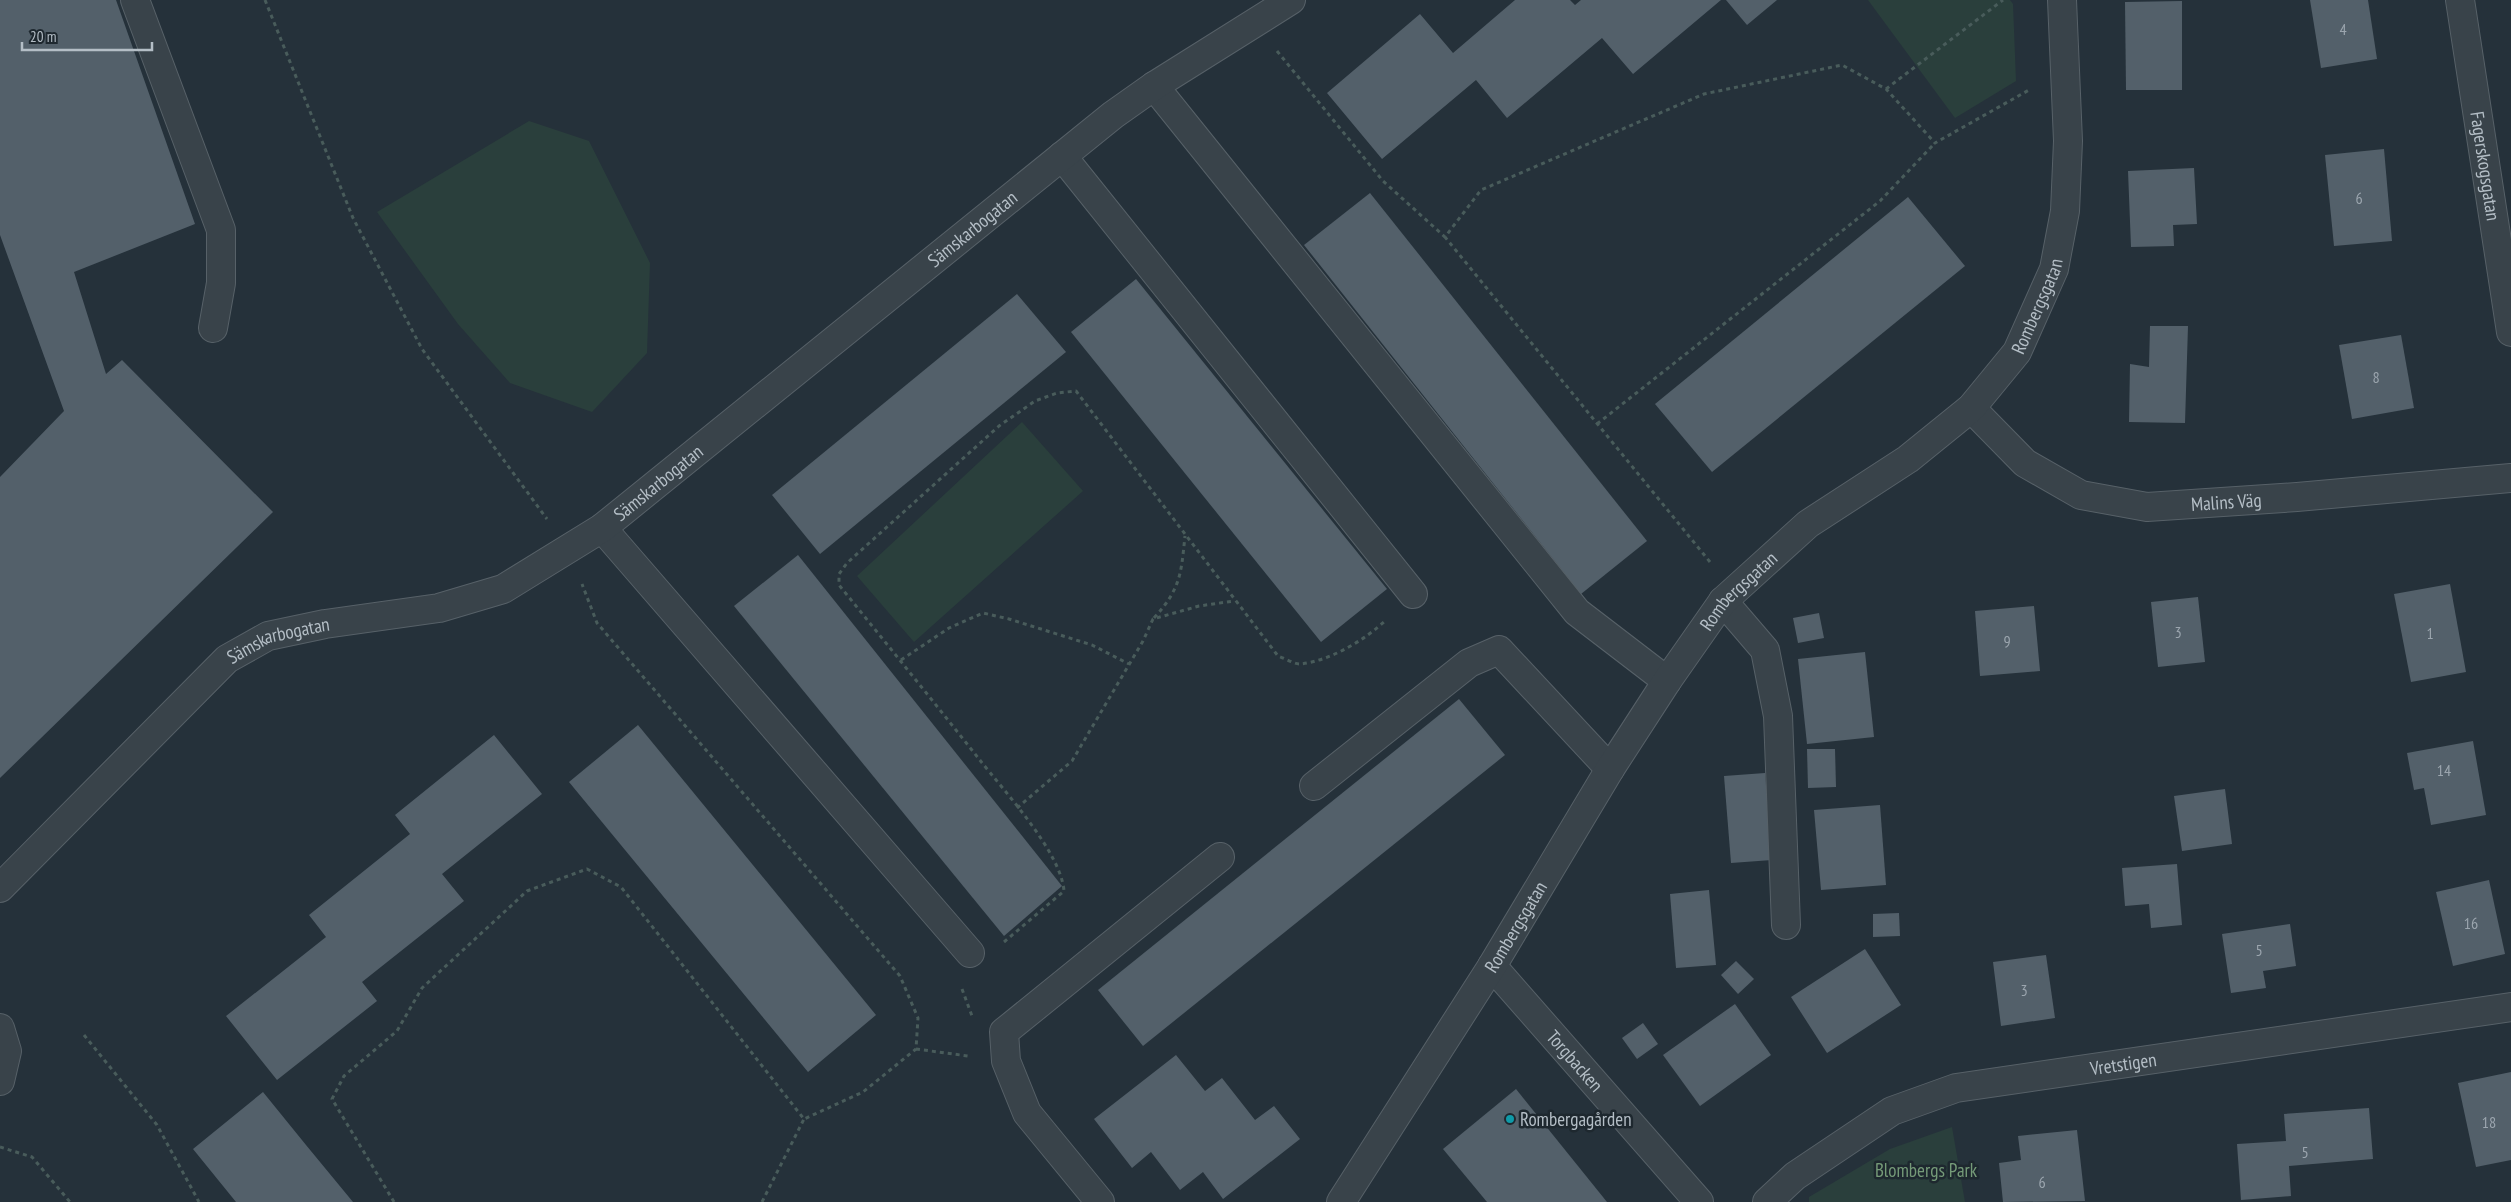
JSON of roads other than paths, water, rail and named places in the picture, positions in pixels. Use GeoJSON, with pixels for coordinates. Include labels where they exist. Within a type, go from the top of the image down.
{"type":"FeatureCollection","features":[{"type":"Feature","properties":{"kind":"street"},"geometry":{"type":"LineString","coordinates":[[135,0],[221,230],[221,283],[213,328]]}},
{"type":"Feature","properties":{"kind":"street","name":"Sämskarbogatan"},"geometry":{"type":"LineString","coordinates":[[0,888],[227,659],[268,636],[325,624],[439,608],[503,589],[602,528],[1113,115],[1154,86],[1291,0]]}},
{"type":"Feature","properties":{"kind":"street","name":"Rombergsgatan"},"geometry":{"type":"LineString","coordinates":[[1342,1202],[1492,966],[1610,770],[1667,681],[1728,595],[1808,524],[1908,459],[1971,408],[2017,352],[2054,269],[2065,211],[2068,141],[2062,0]]}},
{"type":"Feature","properties":{"kind":"street","name":"Fagerskogsgatan"},"geometry":{"type":"LineString","coordinates":[[2460,0],[2511,332]]}},
{"type":"Feature","properties":{"kind":"street"},"geometry":{"type":"LineString","coordinates":[[1154,86],[1577,612],[1667,681]]}},
{"type":"Feature","properties":{"kind":"street"},"geometry":{"type":"LineString","coordinates":[[1062,156],[1413,594]]}},
{"type":"Feature","properties":{"kind":"street","name":"Malins Väg"},"geometry":{"type":"LineString","coordinates":[[1971,408],[2025,463],[2081,495],[2147,507],[2297,497],[2511,478]]}},
{"type":"Feature","properties":{"kind":"street"},"geometry":{"type":"LineString","coordinates":[[602,528],[970,954]]}},
{"type":"Feature","properties":{"kind":"street"},"geometry":{"type":"LineString","coordinates":[[1728,595],[1765,650],[1778,716],[1786,926]]}},
{"type":"Feature","properties":{"kind":"street"},"geometry":{"type":"LineString","coordinates":[[1314,786],[1470,664],[1499,650],[1610,770]]}},
{"type":"Feature","properties":{"kind":"street"},"geometry":{"type":"LineString","coordinates":[[1100,1202],[1027,1114],[1005,1049],[1004,1032],[1220,857]]}},
{"type":"Feature","properties":{"kind":"street","name":"Torgbacken"},"geometry":{"type":"LineString","coordinates":[[1492,966],[1699,1202]]}},
{"type":"Feature","properties":{"kind":"street","name":"Vretstigen"},"geometry":{"type":"LineString","coordinates":[[1767,1202],[1795,1176],[1892,1111],[1956,1088],[2511,1007]]}},
{"type":"Feature","properties":{"kind":"street"},"geometry":{"type":"LineString","coordinates":[[0,1028],[7,1051],[0,1081]]}},
{"type":"Feature","properties":{"kind":"place","name":"Rombergagården"},"geometry":{"type":"Point","coordinates":[1510,1119]}},
{"type":"Feature","properties":{"kind":"park label","name":"Blombergs Park"},"geometry":{"type":"Point","coordinates":[1926,1170]}}]}
